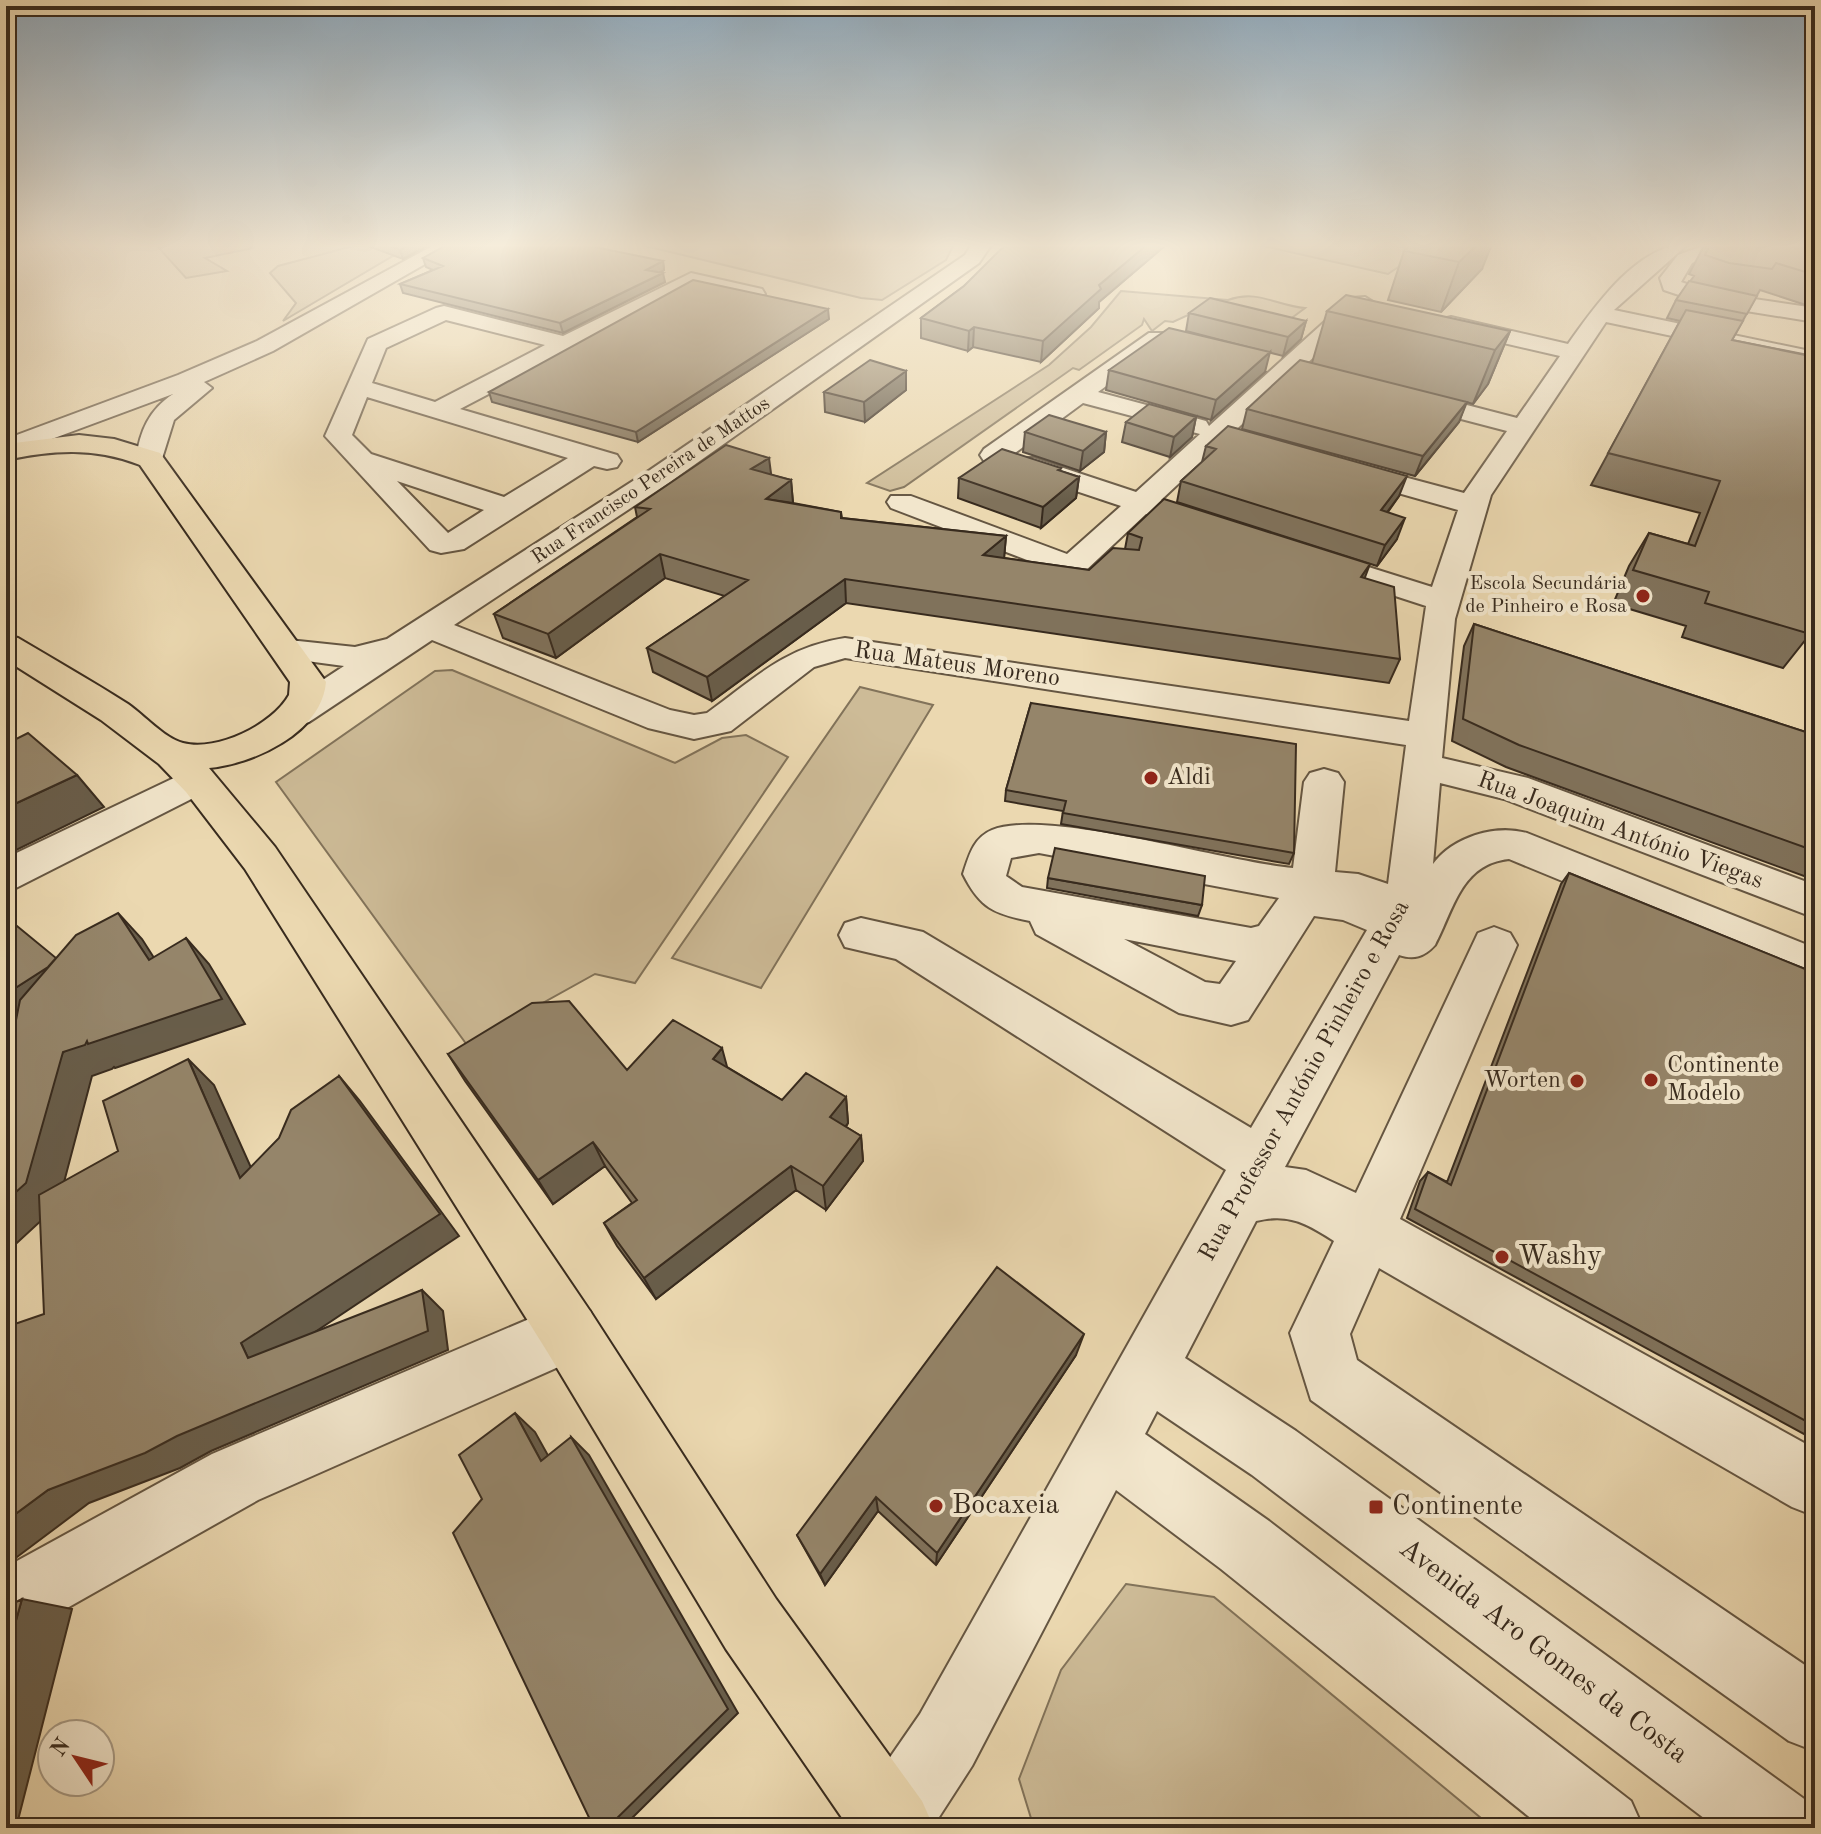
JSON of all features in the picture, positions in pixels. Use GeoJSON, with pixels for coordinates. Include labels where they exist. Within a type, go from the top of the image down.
{"type":"FeatureCollection","features":[{"type":"Feature","properties":{"kind":"main road"},"geometry":{"type":"LineString","coordinates":[[6,450],[97,441],[119,445],[150,459],[289,650],[310,690],[290,719],[239,772],[198,782]]}},
{"type":"Feature","properties":{"kind":"main road"},"geometry":{"type":"LineString","coordinates":[[6,645],[114,712],[198,782],[260,858],[569,1332],[751,1624],[893,1825]]}},
{"type":"Feature","properties":{"kind":"main road"},"geometry":{"type":"LineString","coordinates":[[198,782],[198,757],[235,750],[290,719]]}},
{"type":"Feature","properties":{"kind":"street"},"geometry":{"type":"LineString","coordinates":[[6,450],[187,380],[295,330]]}},
{"type":"Feature","properties":{"kind":"street"},"geometry":{"type":"LineString","coordinates":[[407,330],[376,344],[338,436],[441,544],[453,543],[591,456]]}},
{"type":"Feature","properties":{"kind":"street"},"geometry":{"type":"LineString","coordinates":[[458,338],[475,330]]}},
{"type":"Feature","properties":{"kind":"street"},"geometry":{"type":"LineString","coordinates":[[511,330],[567,344]]}},
{"type":"Feature","properties":{"kind":"street"},"geometry":{"type":"LineString","coordinates":[[437,411],[594,330]]}},
{"type":"Feature","properties":{"kind":"street","name":"Rua Francisco Pereira de Mattos"},"geometry":{"type":"LineString","coordinates":[[290,719],[660,476],[871,330]]}},
{"type":"Feature","properties":{"kind":"street"},"geometry":{"type":"LineString","coordinates":[[901,502],[1072,566],[1217,433],[1274,363],[1321,330]]}},
{"type":"Feature","properties":{"kind":"street"},"geometry":{"type":"LineString","coordinates":[[1475,330],[1574,352]]}},
{"type":"Feature","properties":{"kind":"street","name":"Rua Professor António Pinheiro e Rosa"},"geometry":{"type":"LineString","coordinates":[[893,1825],[946,1740],[1249,1181],[1408,898],[1438,619],[1446,602],[1473,505],[1589,330]]}},
{"type":"Feature","properties":{"kind":"street"},"geometry":{"type":"LineString","coordinates":[[1676,330],[1815,359]]}},
{"type":"Feature","properties":{"kind":"street"},"geometry":{"type":"LineString","coordinates":[[1765,348],[1773,330]]}},
{"type":"Feature","properties":{"kind":"street"},"geometry":{"type":"LineString","coordinates":[[487,353],[526,333]]}},
{"type":"Feature","properties":{"kind":"street"},"geometry":{"type":"LineString","coordinates":[[1168,337],[1078,394],[994,455],[1183,517]]}},
{"type":"Feature","properties":{"kind":"street"},"geometry":{"type":"LineString","coordinates":[[150,459],[153,428],[162,415],[265,346]]}},
{"type":"Feature","properties":{"kind":"street"},"geometry":{"type":"LineString","coordinates":[[1274,363],[1318,374]]}},
{"type":"Feature","properties":{"kind":"street"},"geometry":{"type":"LineString","coordinates":[[358,387],[387,373]]}},
{"type":"Feature","properties":{"kind":"street"},"geometry":{"type":"LineString","coordinates":[[395,399],[421,386]]}},
{"type":"Feature","properties":{"kind":"street"},"geometry":{"type":"LineString","coordinates":[[358,387],[660,476]]}},
{"type":"Feature","properties":{"kind":"street"},"geometry":{"type":"LineString","coordinates":[[1378,390],[1523,427]]}},
{"type":"Feature","properties":{"kind":"street"},"geometry":{"type":"LineString","coordinates":[[1078,394],[1247,441]]}},
{"type":"Feature","properties":{"kind":"street"},"geometry":{"type":"LineString","coordinates":[[361,460],[507,508]]}},
{"type":"Feature","properties":{"kind":"street"},"geometry":{"type":"LineString","coordinates":[[1322,462],[1473,505]]}},
{"type":"Feature","properties":{"kind":"street"},"geometry":{"type":"LineString","coordinates":[[1285,550],[1446,602]]}},
{"type":"Feature","properties":{"kind":"street"},"geometry":{"type":"LineString","coordinates":[[289,650],[355,657],[422,634]]}},
{"type":"Feature","properties":{"kind":"street","name":"Rua Mateus Moreno"},"geometry":{"type":"LineString","coordinates":[[422,634],[661,720],[694,727],[718,723],[730,716],[802,660],[820,652],[845,648],[1424,751]]}},
{"type":"Feature","properties":{"kind":"street","name":"Rua Joaquim António Viegas"},"geometry":{"type":"LineString","coordinates":[[1424,751],[1815,902]]}},
{"type":"Feature","properties":{"kind":"street"},"geometry":{"type":"LineString","coordinates":[[6,877],[198,782]]}},
{"type":"Feature","properties":{"kind":"street"},"geometry":{"type":"LineString","coordinates":[[1324,782],[1307,892],[1231,1006],[1196,999],[1011,901],[991,887],[984,874],[993,849],[1006,841],[1039,838],[1307,892],[1399,915]]}},
{"type":"Feature","properties":{"kind":"street"},"geometry":{"type":"LineString","coordinates":[[1365,976],[1419,933],[1450,869],[1471,851],[1512,844],[1815,967]]}},
{"type":"Feature","properties":{"kind":"street"},"geometry":{"type":"LineString","coordinates":[[1011,901],[1251,946],[1275,938]]}},
{"type":"Feature","properties":{"kind":"street"},"geometry":{"type":"LineString","coordinates":[[861,935],[907,944],[1249,1181],[1272,1189],[1305,1194],[1815,1484]]}},
{"type":"Feature","properties":{"kind":"street"},"geometry":{"type":"LineString","coordinates":[[1494,945],[1320,1333],[1332,1379],[1815,1715]]}},
{"type":"Feature","properties":{"kind":"street"},"geometry":{"type":"LineString","coordinates":[[6,1605],[235,1477],[569,1332]]}},
{"type":"Feature","properties":{"kind":"street","name":"Avenida Aro Gomes da Costa"},"geometry":{"type":"LineString","coordinates":[[1147,1368],[1274,1453],[1780,1828]]}},
{"type":"Feature","properties":{"kind":"street"},"geometry":{"type":"LineString","coordinates":[[1106,1444],[1245,1545],[1604,1828]]}},
{"type":"Feature","properties":{"kind":"shaded area"},"geometry":{"type":"Polygon","coordinates":[[[1088,330],[1136,330],[1079,370],[1073,368],[904,487],[890,491],[867,483],[1049,365],[1088,330]]]}},
{"type":"Feature","properties":{"kind":"shaded area"},"geometry":{"type":"Polygon","coordinates":[[[452,670],[675,763],[722,738],[746,735],[788,757],[635,983],[595,974],[467,1045],[276,782],[435,671],[452,670]]]}},
{"type":"Feature","properties":{"kind":"shaded area"},"geometry":{"type":"Polygon","coordinates":[[[860,687],[933,705],[761,988],[672,958],[860,687]]]}},
{"type":"Feature","properties":{"kind":"shaded area"},"geometry":{"type":"Polygon","coordinates":[[[1126,1584],[1214,1597],[1493,1828],[1034,1828],[1019,1779],[1061,1670],[1126,1584]]]}},
{"type":"Feature","properties":{"kind":"building"},"geometry":{"type":"Polygon","coordinates":[[[603,330],[796,330],[636,432],[489,392],[603,330]]]}},
{"type":"Feature","properties":{"kind":"building"},"geometry":{"type":"Polygon","coordinates":[[[987,330],[1056,330],[1043,341],[987,330]]]}},
{"type":"Feature","properties":{"kind":"building"},"geometry":{"type":"Polygon","coordinates":[[[1167,330],[1270,352],[1216,400],[1109,370],[1167,330]]]}},
{"type":"Feature","properties":{"kind":"building"},"geometry":{"type":"Polygon","coordinates":[[[1257,330],[1296,330],[1288,337],[1257,330]]]}},
{"type":"Feature","properties":{"kind":"building"},"geometry":{"type":"Polygon","coordinates":[[[1407,330],[1510,331],[1495,350],[1407,330]]]}},
{"type":"Feature","properties":{"kind":"building"},"geometry":{"type":"Polygon","coordinates":[[[1675,330],[1738,330],[1732,340],[1815,357],[1815,611],[1810,634],[1705,603],[1709,592],[1633,570],[1649,533],[1695,546],[1720,481],[1608,453],[1675,330]]]}},
{"type":"Feature","properties":{"kind":"building"},"geometry":{"type":"Polygon","coordinates":[[[870,360],[906,371],[864,402],[824,392],[870,360]]]}},
{"type":"Feature","properties":{"kind":"building"},"geometry":{"type":"Polygon","coordinates":[[[1300,360],[1467,402],[1423,456],[1247,409],[1300,360]]]}},
{"type":"Feature","properties":{"kind":"building"},"geometry":{"type":"Polygon","coordinates":[[[1149,404],[1196,417],[1174,437],[1126,422],[1149,404]]]}},
{"type":"Feature","properties":{"kind":"building"},"geometry":{"type":"Polygon","coordinates":[[[1049,415],[1106,432],[1083,451],[1025,432],[1049,415]]]}},
{"type":"Feature","properties":{"kind":"building"},"geometry":{"type":"Polygon","coordinates":[[[1228,426],[1407,476],[1381,510],[1405,518],[1385,545],[1181,481],[1216,449],[1206,446],[1228,426]]]}},
{"type":"Feature","properties":{"kind":"building"},"geometry":{"type":"Polygon","coordinates":[[[726,445],[769,458],[751,469],[791,480],[766,499],[841,512],[841,518],[1006,536],[983,555],[1089,570],[1113,548],[1139,550],[1142,538],[1128,533],[1164,499],[1370,564],[1361,577],[1394,587],[1400,659],[845,579],[707,677],[647,648],[748,580],[660,554],[548,634],[494,614],[650,509],[635,507],[726,445]]]}},
{"type":"Feature","properties":{"kind":"building"},"geometry":{"type":"Polygon","coordinates":[[[1002,449],[1079,477],[1043,507],[959,478],[1002,449]]]}},
{"type":"Feature","properties":{"kind":"building"},"geometry":{"type":"Polygon","coordinates":[[[1474,624],[1815,735],[1815,851],[1519,745],[1463,719],[1474,624]]]}},
{"type":"Feature","properties":{"kind":"building","name":"Aldi"},"geometry":{"type":"Polygon","coordinates":[[[1031,703],[1296,744],[1294,853],[1063,813],[1066,801],[1006,790],[1031,703]]]}},
{"type":"Feature","properties":{"kind":"building"},"geometry":{"type":"Polygon","coordinates":[[[28,733],[77,775],[6,808],[6,744],[28,733]]]}},
{"type":"Feature","properties":{"kind":"building"},"geometry":{"type":"Polygon","coordinates":[[[1055,848],[1205,876],[1202,905],[1048,878],[1055,848]]]}},
{"type":"Feature","properties":{"kind":"building","name":"Continente Modelo"},"geometry":{"type":"Polygon","coordinates":[[[1569,873],[1815,973],[1815,1426],[1415,1209],[1428,1172],[1451,1185],[1569,873]]]}},
{"type":"Feature","properties":{"kind":"building"},"geometry":{"type":"Polygon","coordinates":[[[118,913],[149,960],[186,938],[222,999],[88,1044],[87,1041],[85,1045],[63,1052],[26,1183],[6,1201],[6,1070],[20,1000],[76,935],[118,913]]]}},
{"type":"Feature","properties":{"kind":"building"},"geometry":{"type":"Polygon","coordinates":[[[6,917],[56,958],[48,967],[6,994],[6,917]]]}},
{"type":"Feature","properties":{"kind":"building"},"geometry":{"type":"Polygon","coordinates":[[[569,1001],[627,1070],[673,1020],[722,1048],[713,1059],[782,1100],[806,1073],[846,1097],[830,1117],[861,1136],[823,1186],[791,1166],[644,1278],[604,1223],[637,1200],[593,1142],[538,1180],[448,1054],[532,1003],[569,1001]]]}},
{"type":"Feature","properties":{"kind":"building"},"geometry":{"type":"Polygon","coordinates":[[[188,1059],[240,1178],[279,1138],[291,1110],[339,1076],[440,1214],[241,1343],[248,1358],[422,1290],[428,1331],[177,1436],[145,1453],[48,1490],[6,1521],[6,1327],[44,1314],[39,1195],[118,1151],[103,1101],[188,1059]]]}},
{"type":"Feature","properties":{"kind":"building"},"geometry":{"type":"Polygon","coordinates":[[[997,1267],[1084,1334],[937,1553],[876,1497],[820,1574],[797,1535],[997,1267]]]}},
{"type":"Feature","properties":{"kind":"building"},"geometry":{"type":"Polygon","coordinates":[[[515,1413],[541,1461],[571,1437],[728,1709],[607,1828],[594,1828],[453,1533],[482,1499],[459,1455],[515,1413]]]}},
{"type":"Feature","properties":{"kind":"building"},"geometry":{"type":"Polygon","coordinates":[[[22,1599],[6,1656],[6,1607],[22,1599]]]}},
{"type":"Feature","properties":{"kind":"place","name":"Escola Secundária de Pinheiro e Rosa"},"geometry":{"type":"Point","coordinates":[1643,596]}},
{"type":"Feature","properties":{"kind":"place","name":"Aldi"},"geometry":{"type":"Point","coordinates":[1151,778]}},
{"type":"Feature","properties":{"kind":"place","name":"Continente Modelo"},"geometry":{"type":"Point","coordinates":[1651,1080]}},
{"type":"Feature","properties":{"kind":"place","name":"Worten"},"geometry":{"type":"Point","coordinates":[1577,1081]}},
{"type":"Feature","properties":{"kind":"place","name":"Washy"},"geometry":{"type":"Point","coordinates":[1502,1257]}},
{"type":"Feature","properties":{"kind":"place","name":"Bocaxeia"},"geometry":{"type":"Point","coordinates":[936,1506]}},
{"type":"Feature","properties":{"kind":"place","name":"Continente"},"geometry":{"type":"Point","coordinates":[1376,1507]}}]}
